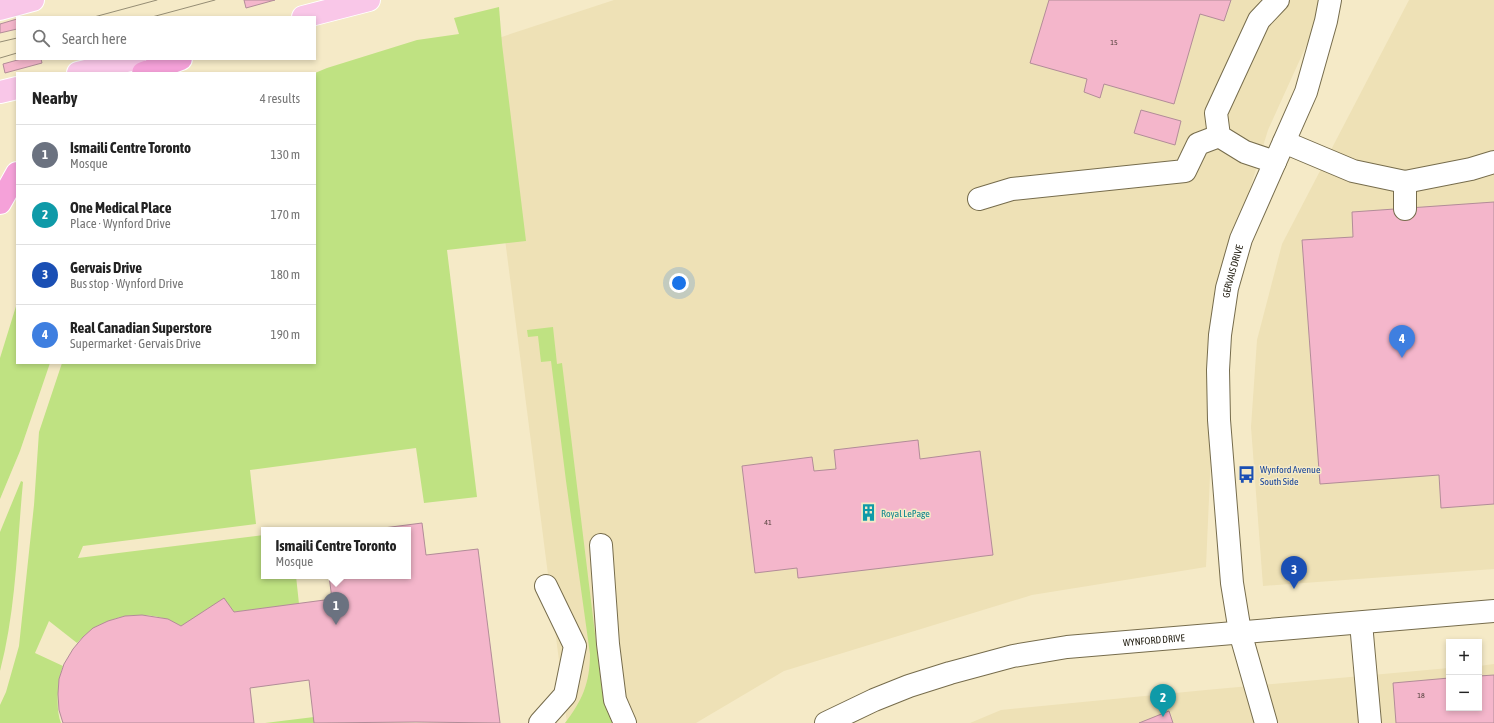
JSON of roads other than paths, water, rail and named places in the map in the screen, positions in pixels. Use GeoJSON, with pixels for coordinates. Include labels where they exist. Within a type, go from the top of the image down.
{"type":"FeatureCollection","features":[{"type":"Feature","properties":{"kind":"highway"},"geometry":{"type":"LineString","coordinates":[[146,72],[178,60]]}},
{"type":"Feature","properties":{"kind":"highway"},"geometry":{"type":"LineString","coordinates":[[0,203],[16,176]]}},
{"type":"Feature","properties":{"kind":"main road"},"geometry":{"type":"LineString","coordinates":[[0,9],[33,0]]}},
{"type":"Feature","properties":{"kind":"main road"},"geometry":{"type":"LineString","coordinates":[[307,16],[368,0]]}},
{"type":"Feature","properties":{"kind":"main road"},"geometry":{"type":"LineString","coordinates":[[82,72],[130,60]]}},
{"type":"Feature","properties":{"kind":"main road"},"geometry":{"type":"LineString","coordinates":[[0,92],[16,88]]}},
{"type":"Feature","properties":{"kind":"street"},"geometry":{"type":"LineString","coordinates":[[1219,136],[1216,113],[1259,20],[1278,0]]}},
{"type":"Feature","properties":{"kind":"street","name":"GERVAIS DRIVE"},"geometry":{"type":"LineString","coordinates":[[1266,723],[1240,632],[1232,583],[1219,420],[1218,370],[1220,335],[1227,288],[1241,239],[1306,92],[1326,21],[1330,0]]}},
{"type":"Feature","properties":{"kind":"street"},"geometry":{"type":"LineString","coordinates":[[1219,136],[1245,152],[1275,162]]}},
{"type":"Feature","properties":{"kind":"street"},"geometry":{"type":"LineString","coordinates":[[979,199],[1012,190],[1185,171],[1198,144],[1219,136]]}},
{"type":"Feature","properties":{"kind":"street"},"geometry":{"type":"LineString","coordinates":[[1284,142],[1353,171],[1405,182],[1471,169],[1494,162]]}},
{"type":"Feature","properties":{"kind":"street"},"geometry":{"type":"LineString","coordinates":[[1405,182],[1405,208]]}},
{"type":"Feature","properties":{"kind":"street"},"geometry":{"type":"LineString","coordinates":[[602,545],[608,644],[615,700],[625,723]]}},
{"type":"Feature","properties":{"kind":"street"},"geometry":{"type":"LineString","coordinates":[[540,723],[565,695],[575,646],[546,586]]}},
{"type":"Feature","properties":{"kind":"street","name":"WYNFORD DRIVE"},"geometry":{"type":"LineString","coordinates":[[826,723],[874,700],[909,686],[1013,656],[1067,647],[1494,611]]}},
{"type":"Feature","properties":{"kind":"street"},"geometry":{"type":"LineString","coordinates":[[1361,623],[1370,723]]}},
{"type":"Feature","properties":{"kind":"tram line"},"geometry":{"type":"LineString","coordinates":[[98,16],[157,0]]}},
{"type":"Feature","properties":{"kind":"tram line"},"geometry":{"type":"LineString","coordinates":[[156,16],[215,0]]}},
{"type":"Feature","properties":{"kind":"tram line"},"geometry":{"type":"LineString","coordinates":[[0,42],[16,38]]}},
{"type":"Feature","properties":{"kind":"tram line"},"geometry":{"type":"LineString","coordinates":[[0,58],[16,53]]}},
{"type":"Feature","properties":{"kind":"place","name":"Real Canadian Superstore"},"geometry":{"type":"Point","coordinates":[1402,358]}},
{"type":"Feature","properties":{"kind":"place","name":"Wynford Avenue South Side"},"geometry":{"type":"Point","coordinates":[1247,475]}},
{"type":"Feature","properties":{"kind":"place","name":"Royal LePage"},"geometry":{"type":"Point","coordinates":[868,513]}},
{"type":"Feature","properties":{"kind":"place","name":"Gervais Drive"},"geometry":{"type":"Point","coordinates":[1294,589]}},
{"type":"Feature","properties":{"kind":"place","name":"Ismaili Centre Toronto"},"geometry":{"type":"Point","coordinates":[336,625]}},
{"type":"Feature","properties":{"kind":"place","name":"One Medical Place"},"geometry":{"type":"Point","coordinates":[1163,717]}}]}
